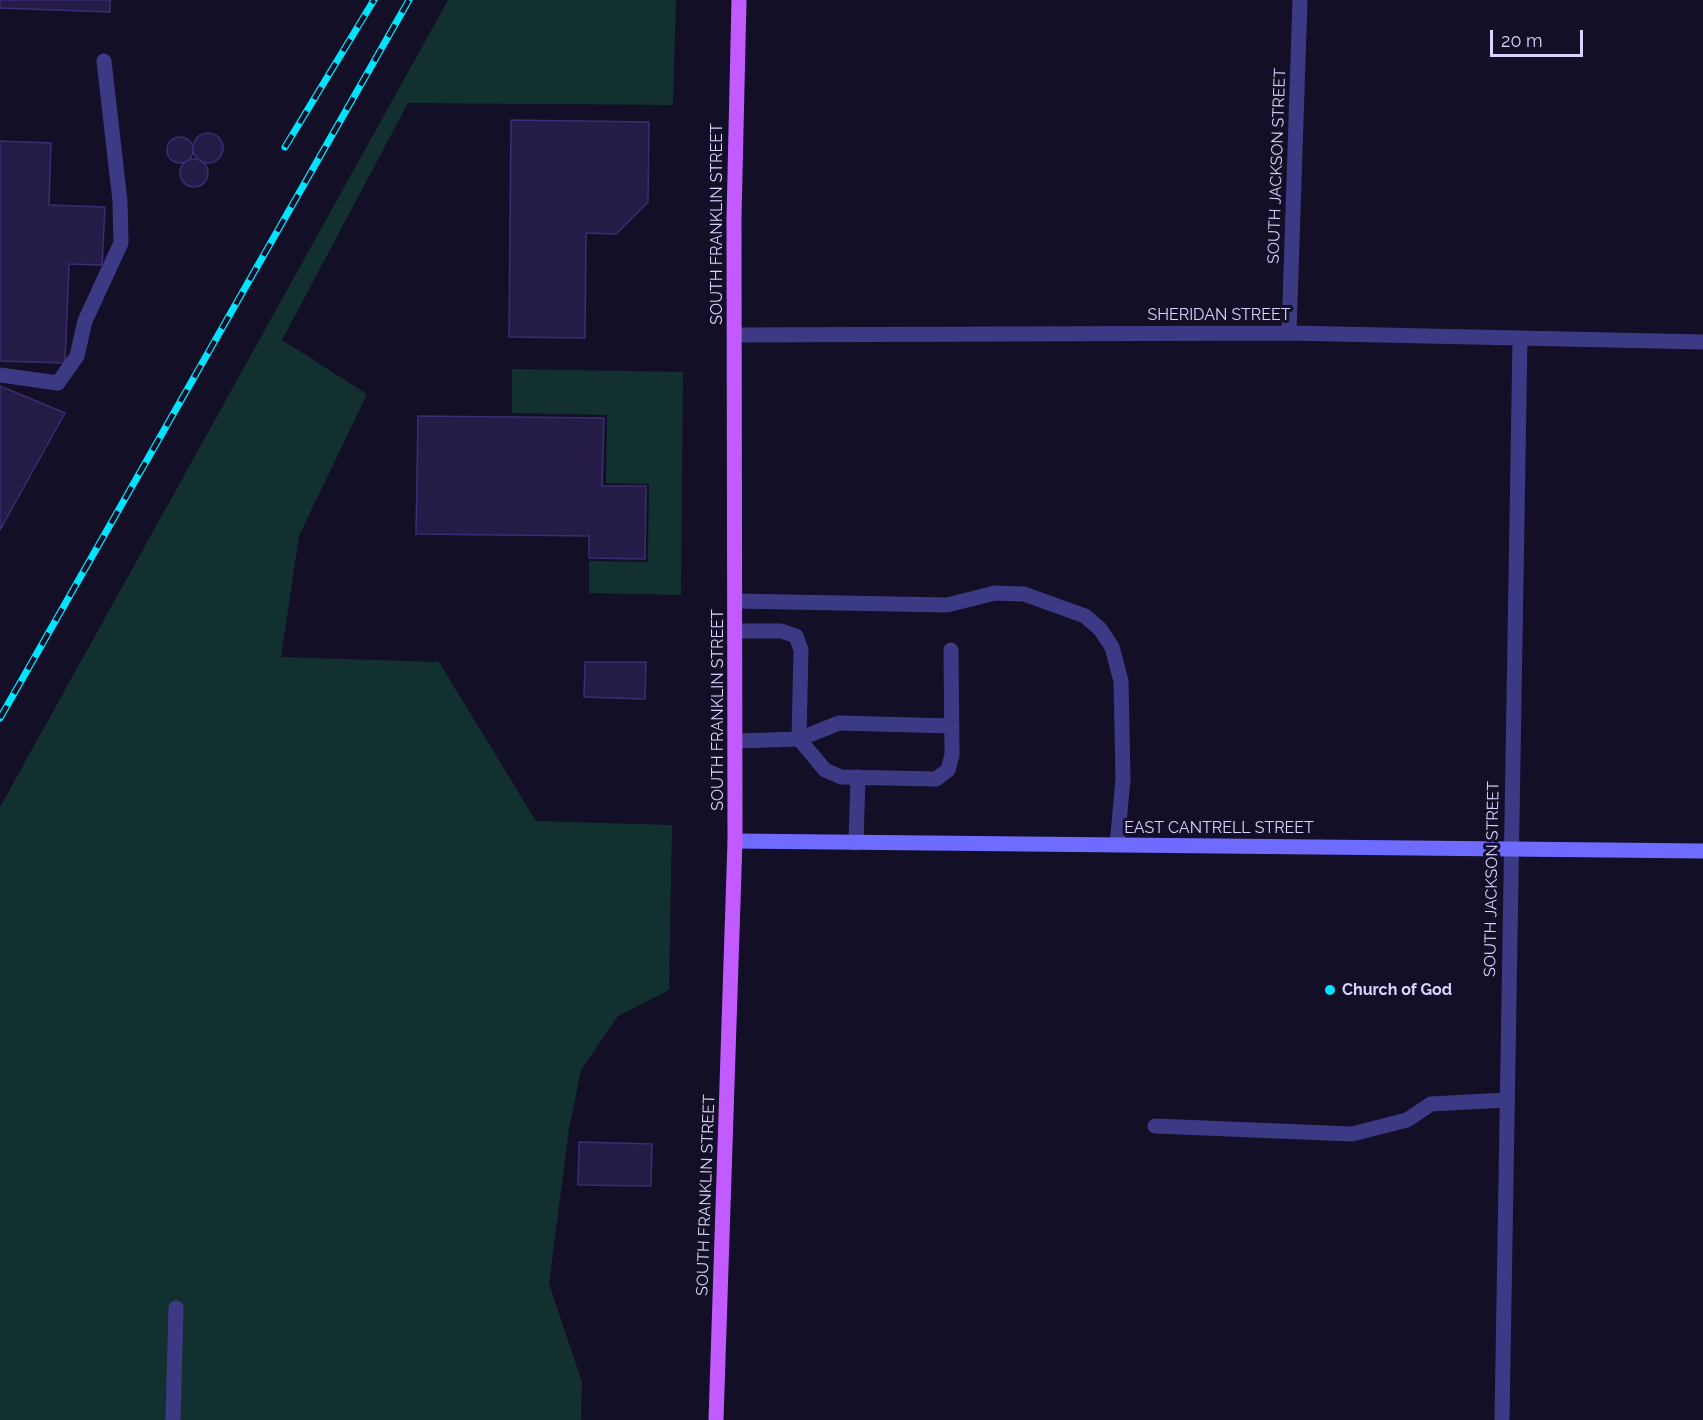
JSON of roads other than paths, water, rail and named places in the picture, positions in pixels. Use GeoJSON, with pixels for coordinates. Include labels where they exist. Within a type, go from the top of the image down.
{"type":"FeatureCollection","features":[{"type":"Feature","properties":{"kind":"main road","name":"SOUTH FRANKLIN STREET"},"geometry":{"type":"LineString","coordinates":[[716,1420],[735,841],[734,218],[739,0]]}},
{"type":"Feature","properties":{"kind":"street","name":"SOUTH JACKSON STREET"},"geometry":{"type":"LineString","coordinates":[[1289,333],[1300,0]]}},
{"type":"Feature","properties":{"kind":"street"},"geometry":{"type":"LineString","coordinates":[[0,375],[58,383],[77,356],[86,321],[122,243],[120,201],[104,61]]}},
{"type":"Feature","properties":{"kind":"street","name":"SHERIDAN STREET"},"geometry":{"type":"LineString","coordinates":[[734,335],[1289,333],[1703,342]]}},
{"type":"Feature","properties":{"kind":"street","name":"SOUTH JACKSON STREET"},"geometry":{"type":"LineString","coordinates":[[1502,1420],[1520,339]]}},
{"type":"Feature","properties":{"kind":"street"},"geometry":{"type":"LineString","coordinates":[[736,601],[946,605],[995,593],[1024,594],[1085,616],[1100,629],[1112,647],[1121,681],[1123,779],[1117,845]]}},
{"type":"Feature","properties":{"kind":"street"},"geometry":{"type":"LineString","coordinates":[[736,631],[781,631],[796,636],[801,650],[799,739],[825,770],[841,777],[936,779],[948,770],[952,754],[951,651]]}},
{"type":"Feature","properties":{"kind":"street"},"geometry":{"type":"LineString","coordinates":[[736,741],[799,739],[839,723],[952,726]]}},
{"type":"Feature","properties":{"kind":"street"},"geometry":{"type":"LineString","coordinates":[[856,843],[858,777]]}},
{"type":"Feature","properties":{"kind":"street","name":"EAST CANTRELL STREET"},"geometry":{"type":"LineString","coordinates":[[735,841],[1703,851]]}},
{"type":"Feature","properties":{"kind":"street"},"geometry":{"type":"LineString","coordinates":[[1155,1126],[1352,1134],[1407,1120],[1431,1104],[1506,1100]]}},
{"type":"Feature","properties":{"kind":"street"},"geometry":{"type":"LineString","coordinates":[[173,1420],[176,1308]]}},
{"type":"Feature","properties":{"kind":"railway"},"geometry":{"type":"LineString","coordinates":[[285,147],[374,0]]}},
{"type":"Feature","properties":{"kind":"railway"},"geometry":{"type":"LineString","coordinates":[[0,718],[409,0]]}},
{"type":"Feature","properties":{"kind":"place","name":"Church of God"},"geometry":{"type":"Point","coordinates":[1330,990]}}]}
